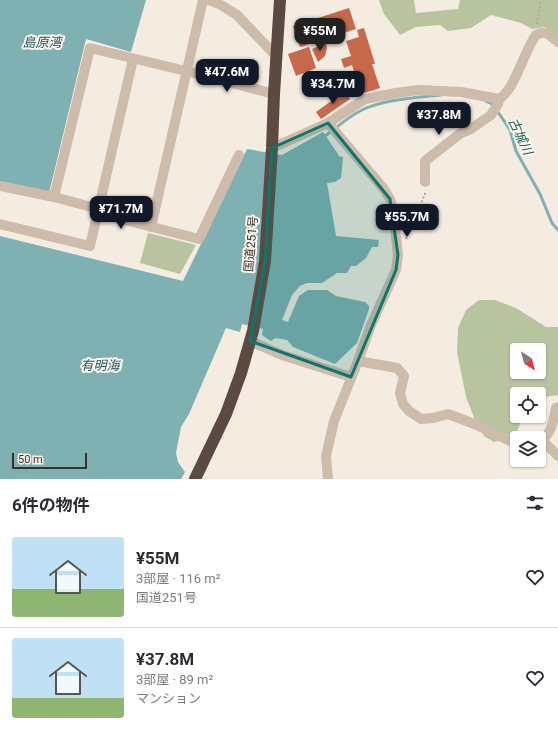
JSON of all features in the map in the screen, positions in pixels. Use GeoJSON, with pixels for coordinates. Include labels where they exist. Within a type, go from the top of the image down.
{"type":"FeatureCollection","features":[{"type":"Feature","properties":{"kind":"highway","name":"国道251号"},"geometry":{"type":"LineString","coordinates":[[195,479],[226,414],[241,373],[252,336],[257,309],[265,261],[280,0]]}},
{"type":"Feature","properties":{"kind":"street"},"geometry":{"type":"LineString","coordinates":[[151,227],[203,0]]}},
{"type":"Feature","properties":{"kind":"street"},"geometry":{"type":"LineString","coordinates":[[209,0],[221,5],[237,15],[277,57]]}},
{"type":"Feature","properties":{"kind":"street"},"geometry":{"type":"LineString","coordinates":[[425,182],[425,161],[461,134],[491,115],[513,82],[536,35],[543,32],[547,33],[558,42]]}},
{"type":"Feature","properties":{"kind":"street"},"geometry":{"type":"LineString","coordinates":[[54,197],[90,48],[274,94]]}},
{"type":"Feature","properties":{"kind":"street"},"geometry":{"type":"LineString","coordinates":[[0,224],[90,246],[133,59]]}},
{"type":"Feature","properties":{"kind":"street"},"geometry":{"type":"LineString","coordinates":[[272,150],[331,127],[365,100],[396,92],[418,90],[461,92],[497,105]]}},
{"type":"Feature","properties":{"kind":"street"},"geometry":{"type":"LineString","coordinates":[[328,479],[326,456],[334,421],[371,325],[396,270],[398,255],[393,208],[390,199],[384,189],[331,127]]}},
{"type":"Feature","properties":{"kind":"street"},"geometry":{"type":"LineString","coordinates":[[0,186],[54,197],[151,227],[199,239],[239,155]]}},
{"type":"Feature","properties":{"kind":"street"},"geometry":{"type":"LineString","coordinates":[[252,336],[282,355],[351,377]]}},
{"type":"Feature","properties":{"kind":"street"},"geometry":{"type":"LineString","coordinates":[[358,361],[397,368],[404,376],[400,394],[403,404],[409,411],[421,419],[433,418],[448,414],[472,423],[510,441]]}},
{"type":"Feature","properties":{"kind":"street"},"geometry":{"type":"LineString","coordinates":[[546,436],[551,431],[556,408],[558,407]]}},
{"type":"Feature","properties":{"kind":"street"},"geometry":{"type":"LineString","coordinates":[[546,445],[558,456]]}},
{"type":"Feature","properties":{"kind":"path"},"geometry":{"type":"LineString","coordinates":[[536,35],[541,0]]}},
{"type":"Feature","properties":{"kind":"path"},"geometry":{"type":"LineString","coordinates":[[398,255],[414,224],[425,194],[425,182]]}},
{"type":"Feature","properties":{"kind":"highlighted area"},"geometry":{"type":"Polygon","coordinates":[[[328,123],[390,199],[398,255],[396,270],[351,377],[250,341],[265,261],[272,148],[328,123]]]}},
{"type":"Feature","properties":{"kind":"green space"},"geometry":{"type":"Polygon","coordinates":[[[379,0],[414,0],[416,13],[458,9],[460,0],[558,0],[558,38],[545,27],[532,29],[521,23],[491,15],[471,28],[448,31],[440,25],[416,27],[400,35],[384,14],[379,0]]]}},
{"type":"Feature","properties":{"kind":"green space"},"geometry":{"type":"Polygon","coordinates":[[[148,233],[196,245],[180,274],[140,263],[148,233]]]}},
{"type":"Feature","properties":{"kind":"green space"},"geometry":{"type":"Polygon","coordinates":[[[479,300],[495,300],[516,308],[546,327],[558,327],[558,395],[546,397],[546,387],[510,387],[510,423],[520,423],[516,431],[510,431],[510,437],[494,442],[484,436],[475,420],[466,397],[457,352],[458,328],[466,310],[479,300]]]}},
{"type":"Feature","properties":{"kind":"water","name":"島原湾"},"geometry":{"type":"Polygon","coordinates":[[[0,0],[146,0],[131,52],[86,39],[49,193],[0,183],[0,0]]]}},
{"type":"Feature","properties":{"kind":"water","name":"有明海"},"geometry":{"type":"Polygon","coordinates":[[[323,132],[339,156],[343,157],[341,178],[335,182],[327,183],[336,236],[379,240],[378,247],[372,247],[366,258],[356,266],[351,266],[347,273],[337,273],[322,283],[307,283],[300,286],[292,295],[282,320],[288,322],[299,296],[308,290],[327,290],[336,296],[365,302],[369,306],[357,343],[335,364],[293,347],[287,340],[275,338],[271,341],[262,335],[263,329],[242,324],[240,332],[226,328],[189,414],[181,427],[176,453],[178,462],[185,472],[181,479],[0,479],[0,236],[183,281],[247,149],[282,155],[323,132]]]}},
{"type":"Feature","properties":{"kind":"building"},"geometry":{"type":"Polygon","coordinates":[[[349,8],[356,29],[300,47],[293,26],[349,8]]]}},
{"type":"Feature","properties":{"kind":"building"},"geometry":{"type":"Polygon","coordinates":[[[364,28],[375,64],[372,64],[380,88],[361,94],[352,65],[344,68],[341,59],[351,56],[346,41],[359,37],[357,30],[364,28]]]}},
{"type":"Feature","properties":{"kind":"building"},"geometry":{"type":"Polygon","coordinates":[[[326,43],[327,48],[325,56],[318,62],[312,49],[326,43]]]}},
{"type":"Feature","properties":{"kind":"building"},"geometry":{"type":"Polygon","coordinates":[[[309,47],[316,68],[296,76],[288,54],[309,47]]]}},
{"type":"Feature","properties":{"kind":"building"},"geometry":{"type":"Polygon","coordinates":[[[345,91],[350,99],[321,119],[316,112],[345,91]]]}},
{"type":"Feature","properties":{"kind":"waterway","name":"古城川"},"geometry":{"type":"LineString","coordinates":[[324,137],[352,115],[371,106],[381,103],[441,95]]}},
{"type":"Feature","properties":{"kind":"waterway","name":"古城川"},"geometry":{"type":"LineString","coordinates":[[486,101],[491,103],[496,109],[510,130],[516,151],[540,194],[552,223],[558,230]]}}]}
